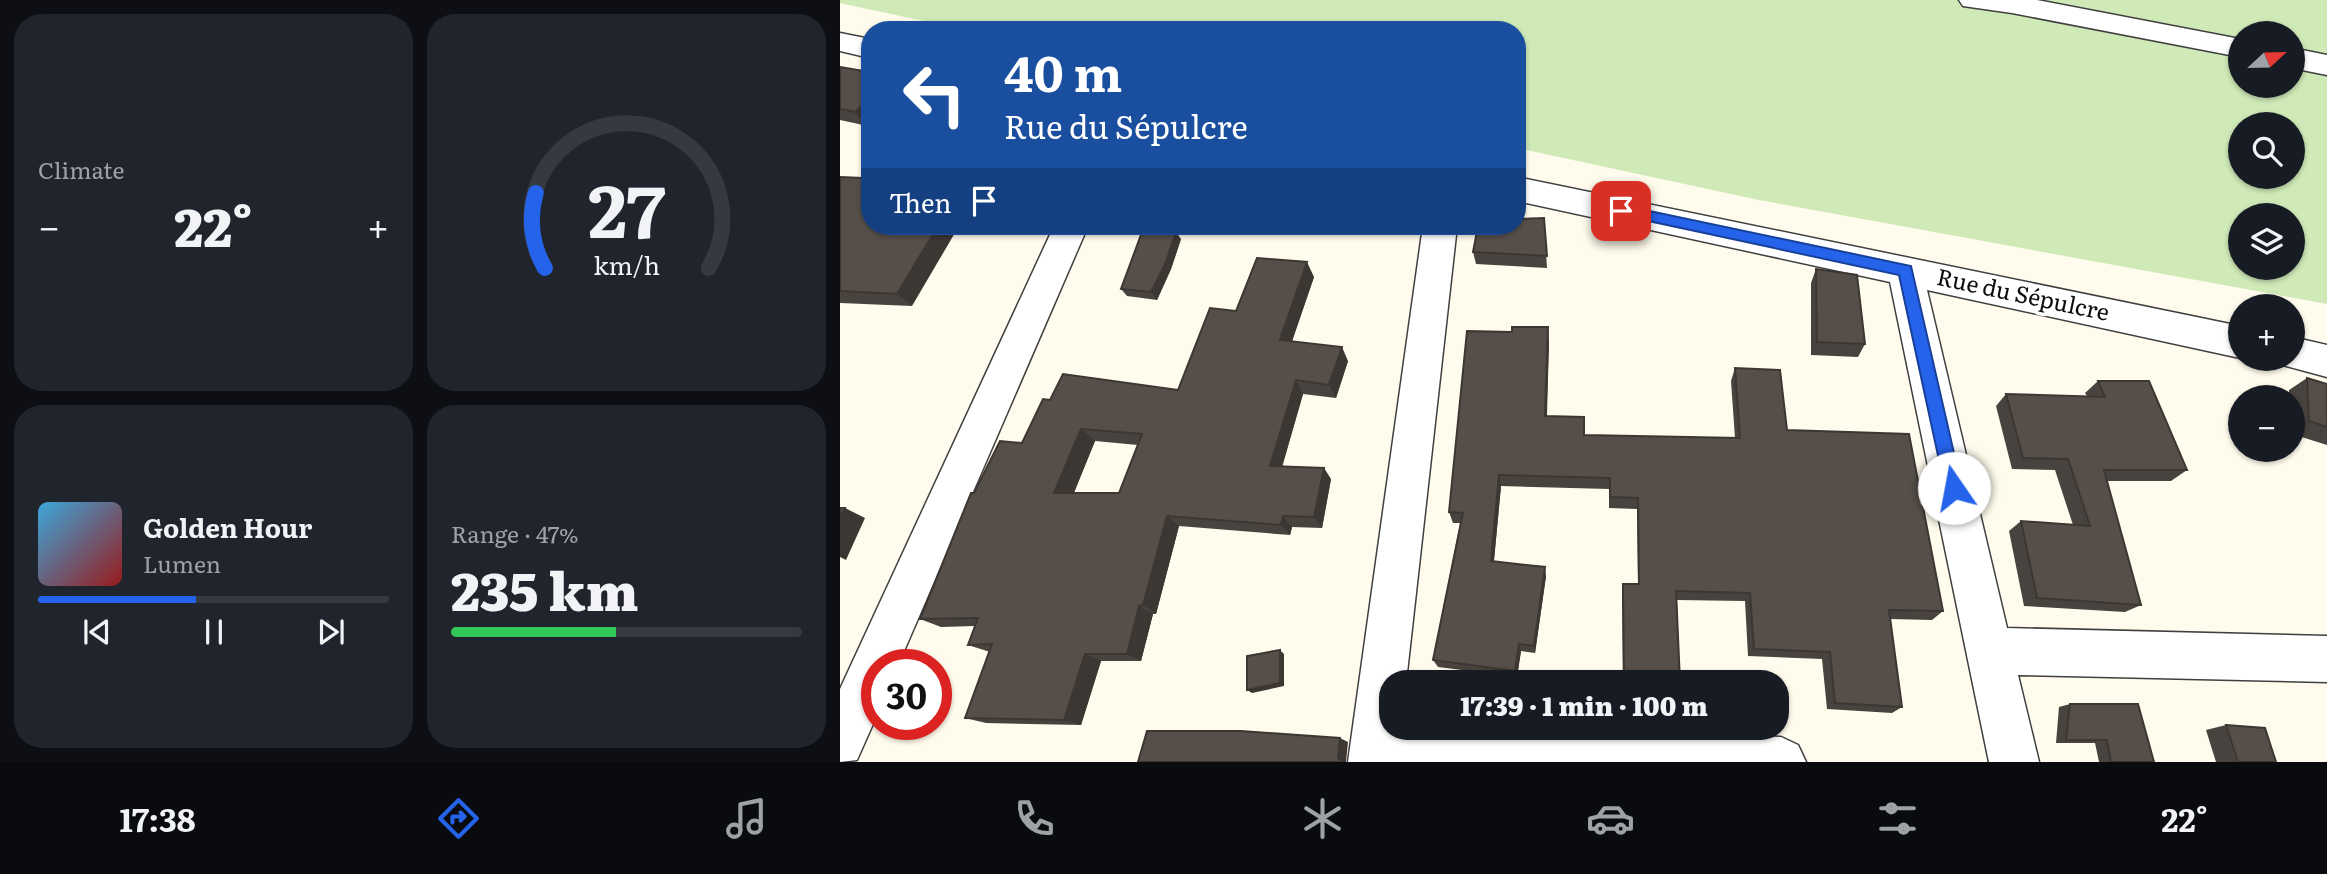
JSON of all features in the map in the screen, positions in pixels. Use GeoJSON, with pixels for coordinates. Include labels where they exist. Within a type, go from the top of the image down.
{"type":"FeatureCollection","features":[{"type":"Feature","properties":{"kind":"street"},"geometry":{"type":"LineString","coordinates":[[1973,0],[2228,46]]}},
{"type":"Feature","properties":{"kind":"street"},"geometry":{"type":"LineString","coordinates":[[2305,61],[2327,65]]}},
{"type":"Feature","properties":{"kind":"street","name":"Rue du Sépulcre"},"geometry":{"type":"LineString","coordinates":[[1526,191],[2228,339]]}},
{"type":"Feature","properties":{"kind":"street"},"geometry":{"type":"LineString","coordinates":[[840,743],[1067,235]]}},
{"type":"Feature","properties":{"kind":"street"},"geometry":{"type":"LineString","coordinates":[[1439,235],[1374,753],[1781,762]]}},
{"type":"Feature","properties":{"kind":"street"},"geometry":{"type":"LineString","coordinates":[[1905,270],[2014,762]]}},
{"type":"Feature","properties":{"kind":"street"},"geometry":{"type":"LineString","coordinates":[[2305,356],[2327,360]]}},
{"type":"Feature","properties":{"kind":"street"},"geometry":{"type":"LineString","coordinates":[[1990,651],[2327,659]]}},
{"type":"Feature","properties":{"kind":"green space"},"geometry":{"type":"Polygon","coordinates":[[[840,0],[2327,0],[2327,304],[2305,300],[2305,294],[2272,294],[1759,200],[1526,150],[1526,21],[923,21],[840,3],[840,0]]]}},
{"type":"Feature","properties":{"kind":"building"},"geometry":{"type":"Polygon","coordinates":[[[840,67],[861,70],[861,106],[855,112],[840,109],[840,67]]]}},
{"type":"Feature","properties":{"kind":"building"},"geometry":{"type":"Polygon","coordinates":[[[840,177],[861,178],[861,235],[933,235],[897,294],[840,291],[840,177]]]}},
{"type":"Feature","properties":{"kind":"building"},"geometry":{"type":"Polygon","coordinates":[[[1544,218],[1547,256],[1473,252],[1476,235],[1526,235],[1526,219],[1544,218]]]}},
{"type":"Feature","properties":{"kind":"building"},"geometry":{"type":"Polygon","coordinates":[[[1141,235],[1175,235],[1166,262],[1151,292],[1121,289],[1141,235]]]}},
{"type":"Feature","properties":{"kind":"building"},"geometry":{"type":"Polygon","coordinates":[[[1257,258],[1307,262],[1280,340],[1342,347],[1329,385],[1296,380],[1270,466],[1324,468],[1314,517],[1283,516],[1281,525],[1167,516],[1127,654],[1085,654],[1064,720],[965,718],[992,644],[968,645],[978,618],[920,619],[971,493],[974,493],[1000,441],[1022,443],[1043,399],[1050,400],[1063,374],[1178,390],[1210,308],[1236,311],[1257,258]],[[1081,429],[1054,493],[1119,493],[1142,434],[1081,429]]]}},
{"type":"Feature","properties":{"kind":"building"},"geometry":{"type":"Polygon","coordinates":[[[1816,269],[1857,275],[1865,344],[1817,342],[1816,269]]]}},
{"type":"Feature","properties":{"kind":"building"},"geometry":{"type":"Polygon","coordinates":[[[1512,327],[1548,327],[1545,416],[1584,417],[1584,435],[1740,438],[1735,368],[1780,370],[1787,430],[1909,434],[1943,611],[1889,610],[1902,707],[1835,703],[1830,652],[1754,649],[1750,593],[1676,591],[1679,670],[1624,670],[1623,584],[1639,584],[1638,498],[1610,497],[1610,478],[1499,475],[1491,561],[1545,567],[1534,646],[1519,644],[1515,670],[1433,660],[1463,513],[1449,512],[1467,331],[1512,332],[1512,327]]]}},
{"type":"Feature","properties":{"kind":"building"},"geometry":{"type":"Polygon","coordinates":[[[2307,378],[2327,384],[2327,427],[2309,421],[2307,378]]]}},
{"type":"Feature","properties":{"kind":"building"},"geometry":{"type":"Polygon","coordinates":[[[2098,381],[2149,381],[2187,470],[2104,470],[2141,605],[2037,598],[2021,521],[2090,526],[2068,459],[2023,458],[2006,394],[2105,397],[2098,381]]]}},
{"type":"Feature","properties":{"kind":"building"},"geometry":{"type":"Polygon","coordinates":[[[1280,650],[1280,683],[1247,690],[1247,656],[1280,650]]]}},
{"type":"Feature","properties":{"kind":"building"},"geometry":{"type":"Polygon","coordinates":[[[2070,704],[2138,704],[2154,762],[2111,762],[2107,740],[2066,740],[2070,704]]]}},
{"type":"Feature","properties":{"kind":"building"},"geometry":{"type":"Polygon","coordinates":[[[2226,725],[2265,728],[2276,762],[2238,762],[2226,725]]]}},
{"type":"Feature","properties":{"kind":"building"},"geometry":{"type":"Polygon","coordinates":[[[1147,731],[1241,731],[1340,738],[1338,758],[1342,762],[1138,762],[1147,731]]]}},
{"type":"Feature","properties":{"kind":"route"},"geometry":{"type":"LineString","coordinates":[[1621,211],[1905,270],[1954,488]]}}]}
